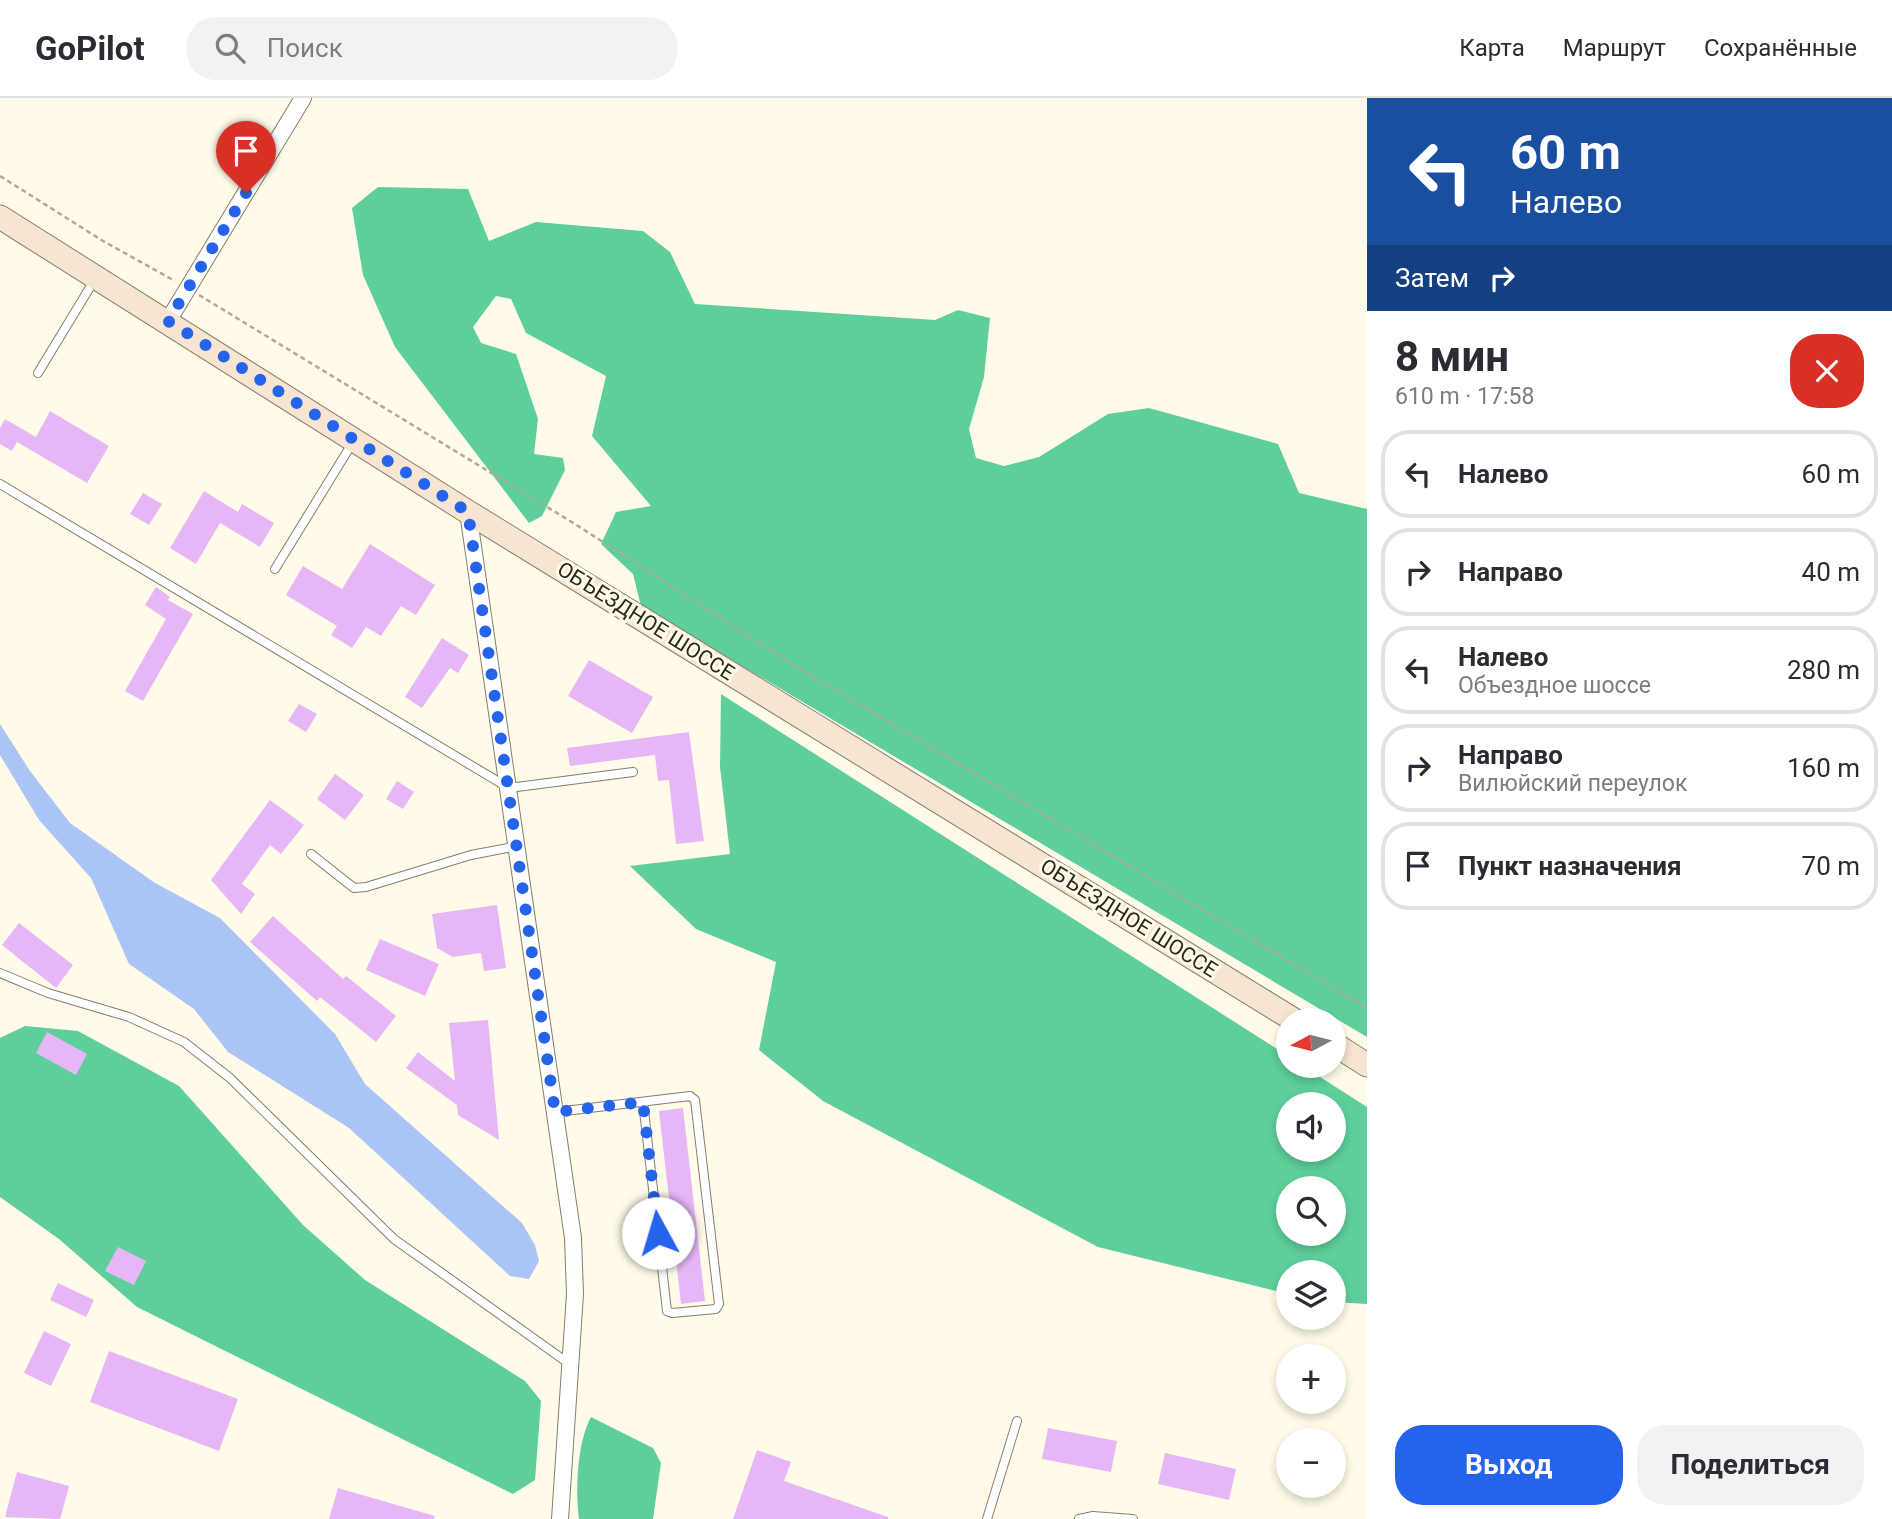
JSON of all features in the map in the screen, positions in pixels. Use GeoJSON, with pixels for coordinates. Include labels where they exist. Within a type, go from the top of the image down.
{"type":"FeatureCollection","features":[{"type":"Feature","properties":{"kind":"main road","name":"ОБЪЕЗДНОЕ ШОССЕ"},"geometry":{"type":"LineString","coordinates":[[0,217],[468,512],[1276,1009]]}},
{"type":"Feature","properties":{"kind":"main road"},"geometry":{"type":"LineString","coordinates":[[1346,1052],[1367,1065]]}},
{"type":"Feature","properties":{"kind":"street"},"geometry":{"type":"LineString","coordinates":[[168,321],[303,98]]}},
{"type":"Feature","properties":{"kind":"street"},"geometry":{"type":"LineString","coordinates":[[468,512],[573,1238],[575,1294],[560,1519]]}},
{"type":"Feature","properties":{"kind":"lane"},"geometry":{"type":"LineString","coordinates":[[38,373],[96,276]]}},
{"type":"Feature","properties":{"kind":"lane"},"geometry":{"type":"LineString","coordinates":[[275,569],[355,439]]}},
{"type":"Feature","properties":{"kind":"lane"},"geometry":{"type":"LineString","coordinates":[[0,484],[509,788],[633,772]]}},
{"type":"Feature","properties":{"kind":"lane"},"geometry":{"type":"LineString","coordinates":[[311,854],[354,888],[366,887],[471,855],[517,846]]}},
{"type":"Feature","properties":{"kind":"lane"},"geometry":{"type":"LineString","coordinates":[[0,973],[48,993],[130,1017],[184,1042],[230,1078],[394,1239],[570,1365]]}},
{"type":"Feature","properties":{"kind":"lane"},"geometry":{"type":"LineString","coordinates":[[555,1112],[643,1102],[691,1097],[695,1100],[719,1304],[716,1308],[672,1313],[667,1311],[643,1102]]}},
{"type":"Feature","properties":{"kind":"lane"},"geometry":{"type":"LineString","coordinates":[[987,1519],[1017,1421]]}},
{"type":"Feature","properties":{"kind":"lane"},"geometry":{"type":"LineString","coordinates":[[1079,1519],[1093,1516],[1133,1519]]}},
{"type":"Feature","properties":{"kind":"path"},"geometry":{"type":"LineString","coordinates":[[0,176],[103,241],[188,288],[575,524],[792,664],[1367,1008]]}},
{"type":"Feature","properties":{"kind":"green space"},"geometry":{"type":"Polygon","coordinates":[[[378,187],[468,189],[489,241],[536,222],[643,231],[670,252],[695,304],[935,320],[958,310],[990,318],[984,377],[969,429],[976,458],[1004,466],[1039,457],[1108,414],[1149,408],[1278,444],[1299,493],[1367,509],[1367,1037],[1346,1025],[1346,1008],[1318,1008],[641,606],[633,574],[601,544],[616,512],[651,506],[592,436],[606,376],[526,333],[511,299],[496,296],[473,327],[481,343],[516,354],[538,419],[534,454],[563,458],[565,470],[542,516],[529,523],[395,347],[363,275],[352,208],[378,187]]]}},
{"type":"Feature","properties":{"kind":"green space"},"geometry":{"type":"Polygon","coordinates":[[[721,694],[1276,1048],[1276,1078],[1322,1078],[1344,1092],[1276,1092],[1276,1162],[1346,1162],[1346,1094],[1367,1107],[1367,1304],[1346,1303],[1346,1260],[1276,1260],[1276,1291],[1098,1247],[823,1101],[759,1050],[776,962],[696,929],[630,866],[730,854],[720,767],[721,694]]]}},
{"type":"Feature","properties":{"kind":"green space"},"geometry":{"type":"Polygon","coordinates":[[[25,1026],[78,1031],[179,1086],[303,1225],[365,1280],[525,1381],[541,1401],[535,1480],[513,1494],[137,1307],[59,1239],[0,1197],[0,1038],[25,1026]]]}},
{"type":"Feature","properties":{"kind":"green space"},"geometry":{"type":"Polygon","coordinates":[[[591,1417],[653,1448],[661,1463],[653,1519],[579,1519],[578,1467],[591,1417]]]}},
{"type":"Feature","properties":{"kind":"water"},"geometry":{"type":"Polygon","coordinates":[[[0,724],[30,771],[70,823],[155,883],[220,918],[335,1034],[365,1084],[522,1223],[535,1245],[539,1261],[529,1279],[510,1276],[349,1128],[228,1052],[194,1009],[129,964],[91,878],[39,820],[0,755],[0,724]]]}},
{"type":"Feature","properties":{"kind":"building"},"geometry":{"type":"Polygon","coordinates":[[[50,411],[109,446],[87,483],[17,442],[12,451],[0,444],[0,428],[5,419],[36,437],[50,411]]]}},
{"type":"Feature","properties":{"kind":"building"},"geometry":{"type":"Polygon","coordinates":[[[204,491],[238,512],[242,504],[274,523],[260,547],[220,523],[196,564],[170,548],[204,491]]]}},
{"type":"Feature","properties":{"kind":"building"},"geometry":{"type":"Polygon","coordinates":[[[143,493],[162,504],[149,525],[130,514],[143,493]]]}},
{"type":"Feature","properties":{"kind":"building"},"geometry":{"type":"Polygon","coordinates":[[[370,544],[435,585],[416,615],[401,606],[381,636],[366,627],[352,648],[331,635],[337,626],[286,595],[303,566],[342,589],[370,544]]]}},
{"type":"Feature","properties":{"kind":"building"},"geometry":{"type":"Polygon","coordinates":[[[156,587],[170,597],[168,600],[193,614],[143,701],[125,691],[166,619],[145,605],[156,587]]]}},
{"type":"Feature","properties":{"kind":"building"},"geometry":{"type":"Polygon","coordinates":[[[442,638],[469,655],[458,673],[450,668],[422,708],[405,697],[442,638]]]}},
{"type":"Feature","properties":{"kind":"building"},"geometry":{"type":"Polygon","coordinates":[[[589,660],[653,697],[632,733],[568,696],[589,660]]]}},
{"type":"Feature","properties":{"kind":"building"},"geometry":{"type":"Polygon","coordinates":[[[299,704],[317,714],[306,732],[288,721],[299,704]]]}},
{"type":"Feature","properties":{"kind":"building"},"geometry":{"type":"Polygon","coordinates":[[[689,732],[704,841],[676,844],[669,780],[658,781],[655,755],[570,766],[567,748],[689,732]]]}},
{"type":"Feature","properties":{"kind":"building"},"geometry":{"type":"Polygon","coordinates":[[[335,774],[364,795],[345,820],[317,799],[335,774]]]}},
{"type":"Feature","properties":{"kind":"building"},"geometry":{"type":"Polygon","coordinates":[[[397,781],[414,792],[403,809],[386,799],[397,781]]]}},
{"type":"Feature","properties":{"kind":"building"},"geometry":{"type":"Polygon","coordinates":[[[270,800],[304,825],[281,854],[270,845],[242,884],[255,894],[241,914],[211,880],[270,800]]]}},
{"type":"Feature","properties":{"kind":"building"},"geometry":{"type":"Polygon","coordinates":[[[497,905],[506,968],[484,971],[481,953],[453,957],[437,948],[432,914],[497,905]]]}},
{"type":"Feature","properties":{"kind":"building"},"geometry":{"type":"Polygon","coordinates":[[[273,916],[343,979],[346,976],[396,1016],[376,1042],[320,997],[317,1001],[250,942],[273,916]]]}},
{"type":"Feature","properties":{"kind":"building"},"geometry":{"type":"Polygon","coordinates":[[[19,923],[73,965],[56,988],[2,945],[19,923]]]}},
{"type":"Feature","properties":{"kind":"building"},"geometry":{"type":"Polygon","coordinates":[[[380,939],[439,964],[425,996],[366,970],[380,939]]]}},
{"type":"Feature","properties":{"kind":"building"},"geometry":{"type":"Polygon","coordinates":[[[488,1020],[499,1140],[458,1115],[457,1105],[406,1068],[418,1052],[455,1081],[449,1023],[488,1020]]]}},
{"type":"Feature","properties":{"kind":"building"},"geometry":{"type":"Polygon","coordinates":[[[47,1032],[87,1054],[76,1075],[36,1053],[47,1032]]]}},
{"type":"Feature","properties":{"kind":"building"},"geometry":{"type":"Polygon","coordinates":[[[683,1108],[705,1301],[681,1304],[659,1111],[683,1108]]]}},
{"type":"Feature","properties":{"kind":"building"},"geometry":{"type":"Polygon","coordinates":[[[118,1247],[146,1261],[134,1285],[105,1271],[118,1247]]]}},
{"type":"Feature","properties":{"kind":"building"},"geometry":{"type":"Polygon","coordinates":[[[58,1283],[94,1300],[86,1317],[50,1300],[58,1283]]]}},
{"type":"Feature","properties":{"kind":"building"},"geometry":{"type":"Polygon","coordinates":[[[44,1331],[71,1344],[51,1386],[24,1373],[44,1331]]]}},
{"type":"Feature","properties":{"kind":"building"},"geometry":{"type":"Polygon","coordinates":[[[109,1351],[238,1399],[219,1451],[90,1402],[109,1351]]]}},
{"type":"Feature","properties":{"kind":"building"},"geometry":{"type":"Polygon","coordinates":[[[1048,1428],[1117,1441],[1111,1472],[1042,1459],[1048,1428]]]}},
{"type":"Feature","properties":{"kind":"building"},"geometry":{"type":"Polygon","coordinates":[[[757,1450],[791,1462],[784,1481],[888,1519],[733,1519],[757,1450]]]}},
{"type":"Feature","properties":{"kind":"building"},"geometry":{"type":"Polygon","coordinates":[[[1165,1453],[1236,1469],[1229,1500],[1158,1484],[1165,1453]]]}},
{"type":"Feature","properties":{"kind":"building"},"geometry":{"type":"Polygon","coordinates":[[[17,1472],[69,1486],[60,1519],[5,1517],[17,1472]]]}},
{"type":"Feature","properties":{"kind":"building"},"geometry":{"type":"Polygon","coordinates":[[[338,1488],[435,1516],[434,1519],[329,1519],[338,1488]]]}},
{"type":"Feature","properties":{"kind":"route"},"geometry":{"type":"LineString","coordinates":[[246,193],[168,321],[468,512],[555,1112],[643,1102],[658,1233]]}}]}
